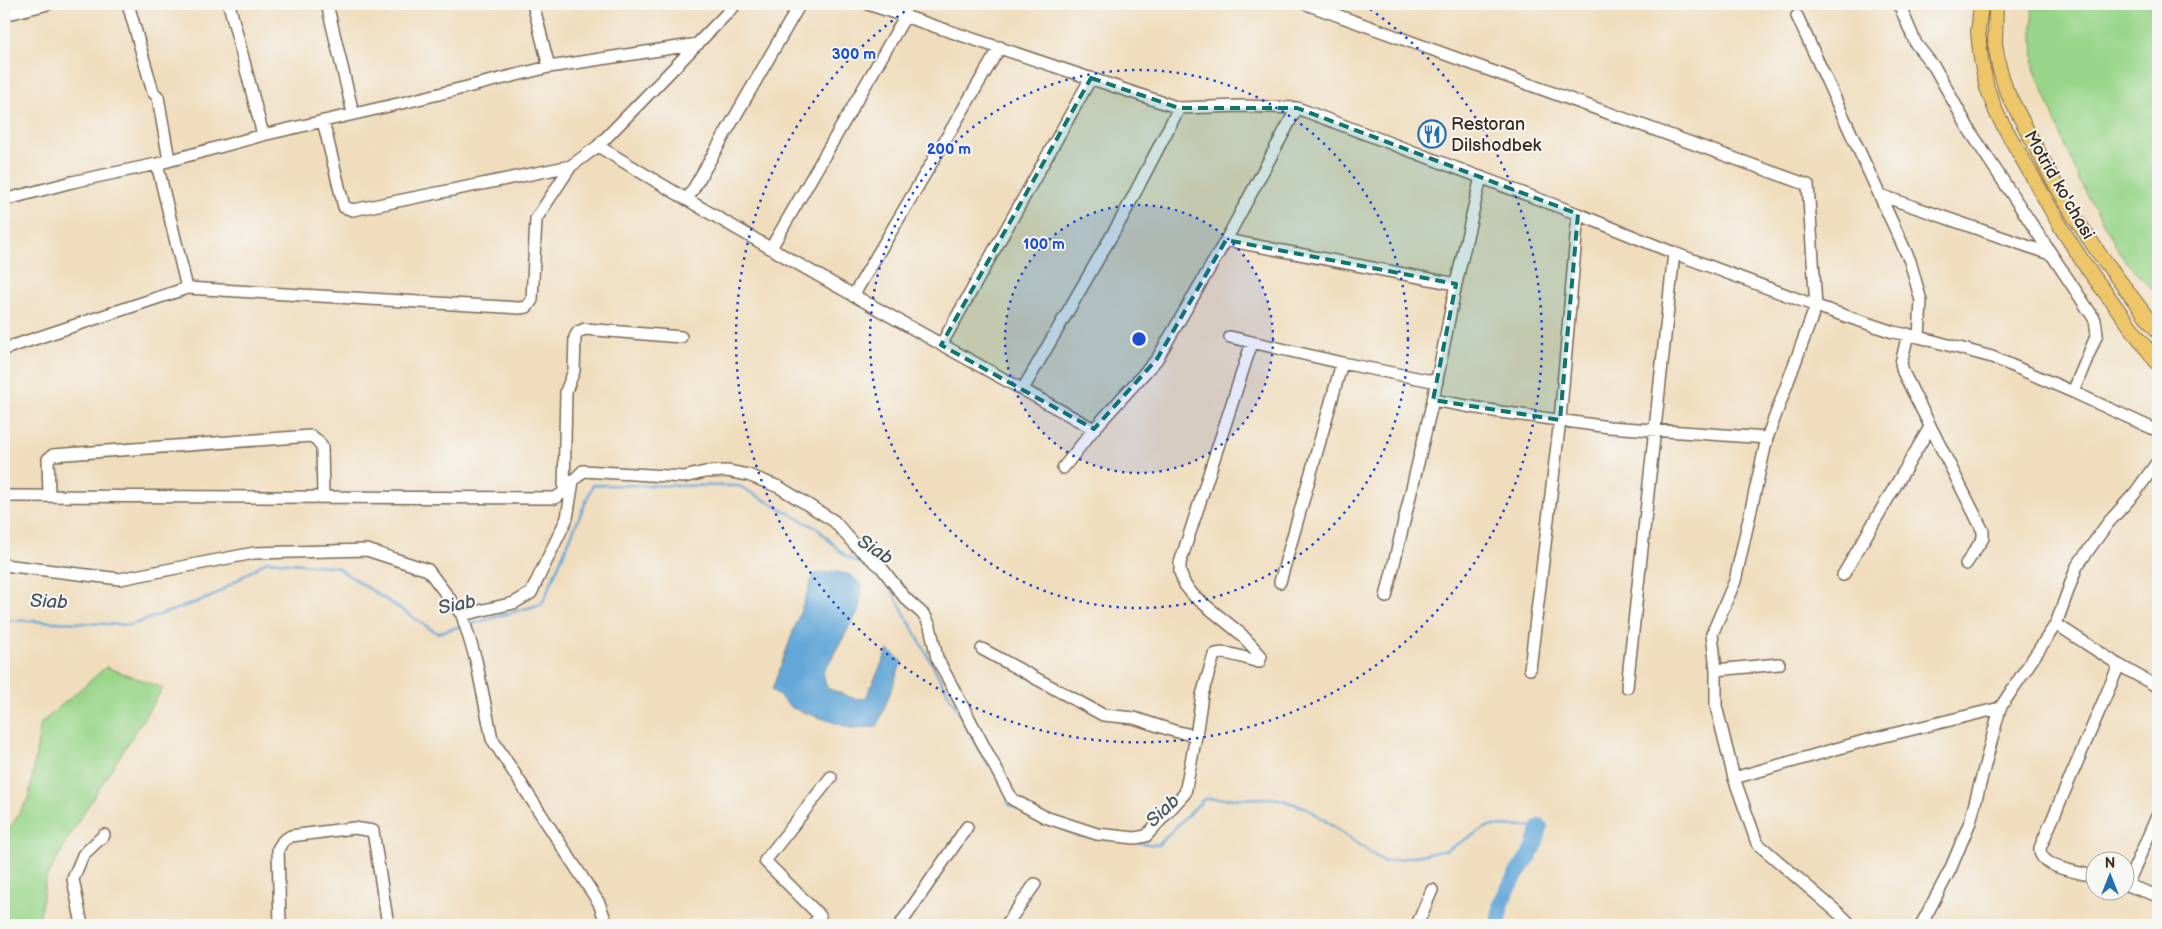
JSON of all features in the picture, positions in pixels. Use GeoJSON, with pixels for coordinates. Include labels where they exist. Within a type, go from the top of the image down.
{"type":"FeatureCollection","features":[{"type":"Feature","properties":{"kind":"main road","name":"Motrid ko'chasi"},"geometry":{"type":"LineString","coordinates":[[1981,4],[1978,32],[1981,60],[1987,88],[1998,114],[2062,229],[2085,266],[2158,364]]}},
{"type":"Feature","properties":{"kind":"main road","name":"Motrid ko'chasi"},"geometry":{"type":"LineString","coordinates":[[1996,4],[1997,57],[2002,79],[2011,101],[2074,216],[2098,252],[2158,332]]}},
{"type":"Feature","properties":{"kind":"street"},"geometry":{"type":"LineString","coordinates":[[4,15],[48,4]]}},
{"type":"Feature","properties":{"kind":"street"},"geometry":{"type":"LineString","coordinates":[[128,4],[153,92],[158,97],[169,160]]}},
{"type":"Feature","properties":{"kind":"street"},"geometry":{"type":"LineString","coordinates":[[229,4],[263,135]]}},
{"type":"Feature","properties":{"kind":"street"},"geometry":{"type":"LineString","coordinates":[[327,4],[353,113]]}},
{"type":"Feature","properties":{"kind":"street"},"geometry":{"type":"LineString","coordinates":[[533,4],[548,67]]}},
{"type":"Feature","properties":{"kind":"street"},"geometry":{"type":"LineString","coordinates":[[4,349],[187,288],[510,307],[527,306],[532,300],[536,219],[570,166],[598,146],[736,4]]}},
{"type":"Feature","properties":{"kind":"street"},"geometry":{"type":"LineString","coordinates":[[686,200],[800,4]]}},
{"type":"Feature","properties":{"kind":"street"},"geometry":{"type":"LineString","coordinates":[[868,4],[906,15],[1179,108],[1241,106],[1297,108],[1816,306],[1892,332],[1992,357],[2158,432]]}},
{"type":"Feature","properties":{"kind":"street"},"geometry":{"type":"LineString","coordinates":[[1306,4],[1808,186],[1816,306],[1767,438],[1735,581],[1712,634],[1716,670],[1716,706],[1734,778],[1757,843],[1851,925]]}},
{"type":"Feature","properties":{"kind":"street"},"geometry":{"type":"LineString","coordinates":[[1899,4],[1916,44],[1935,68],[1970,131],[2095,320],[2097,334],[2073,392]]}},
{"type":"Feature","properties":{"kind":"street"},"geometry":{"type":"LineString","coordinates":[[771,248],[906,15]]}},
{"type":"Feature","properties":{"kind":"street"},"geometry":{"type":"LineString","coordinates":[[1797,16],[1910,261],[1921,301],[1913,336],[1901,363],[1930,427],[1983,531],[1983,538],[1966,564]]}},
{"type":"Feature","properties":{"kind":"street"},"geometry":{"type":"LineString","coordinates":[[4,200],[72,182],[157,164],[263,135],[548,67],[698,44]]}},
{"type":"Feature","properties":{"kind":"street"},"geometry":{"type":"LineString","coordinates":[[853,296],[1000,47]]}},
{"type":"Feature","properties":{"kind":"street"},"geometry":{"type":"LineString","coordinates":[[941,345],[1091,78]]}},
{"type":"Feature","properties":{"kind":"street"},"geometry":{"type":"LineString","coordinates":[[1023,389],[1123,216],[1179,108]]}},
{"type":"Feature","properties":{"kind":"street"},"geometry":{"type":"LineString","coordinates":[[1063,468],[1094,429],[1157,359],[1226,240],[1297,108]]}},
{"type":"Feature","properties":{"kind":"street"},"geometry":{"type":"LineString","coordinates":[[323,122],[344,207],[353,210],[570,166]]}},
{"type":"Feature","properties":{"kind":"street"},"geometry":{"type":"LineString","coordinates":[[598,146],[686,200],[853,296],[1094,429]]}},
{"type":"Feature","properties":{"kind":"street"},"geometry":{"type":"LineString","coordinates":[[157,164],[187,288]]}},
{"type":"Feature","properties":{"kind":"street"},"geometry":{"type":"LineString","coordinates":[[1386,597],[1433,400],[1456,284],[1481,177]]}},
{"type":"Feature","properties":{"kind":"street"},"geometry":{"type":"LineString","coordinates":[[1880,195],[2050,254]]}},
{"type":"Feature","properties":{"kind":"street"},"geometry":{"type":"LineString","coordinates":[[1530,669],[1560,420],[1578,214]]}},
{"type":"Feature","properties":{"kind":"street"},"geometry":{"type":"LineString","coordinates":[[1226,240],[1456,284]]}},
{"type":"Feature","properties":{"kind":"street"},"geometry":{"type":"LineString","coordinates":[[1627,687],[1674,253]]}},
{"type":"Feature","properties":{"kind":"street"},"geometry":{"type":"LineString","coordinates":[[462,615],[514,603],[530,593],[567,518],[570,476],[566,391],[574,371],[575,338],[578,332],[585,329],[680,337]]}},
{"type":"Feature","properties":{"kind":"street"},"geometry":{"type":"LineString","coordinates":[[1230,337],[1342,363],[1437,382]]}},
{"type":"Feature","properties":{"kind":"street"},"geometry":{"type":"LineString","coordinates":[[4,496],[555,498],[564,492],[570,476],[584,471],[684,477],[705,472],[728,471],[748,475],[779,487],[834,521],[856,546],[882,567],[905,598],[925,616],[930,626],[937,658],[1012,799],[1045,817],[1097,834],[1135,838],[1146,836],[1185,793],[1202,694],[1214,655],[1218,652],[1229,653],[1240,658],[1259,662],[1261,656],[1241,634],[1194,596],[1185,585],[1180,572],[1180,563],[1252,342]]}},
{"type":"Feature","properties":{"kind":"street"},"geometry":{"type":"LineString","coordinates":[[1280,582],[1342,363]]}},
{"type":"Feature","properties":{"kind":"street"},"geometry":{"type":"LineString","coordinates":[[1433,400],[1609,427],[1767,438]]}},
{"type":"Feature","properties":{"kind":"street"},"geometry":{"type":"LineString","coordinates":[[1843,575],[1930,427]]}},
{"type":"Feature","properties":{"kind":"street"},"geometry":{"type":"LineString","coordinates":[[49,496],[48,459],[53,455],[311,436],[322,447],[323,497]]}},
{"type":"Feature","properties":{"kind":"street"},"geometry":{"type":"LineString","coordinates":[[1921,925],[1950,870],[1970,822],[2000,708],[2056,624],[2077,566],[2108,523],[2135,493],[2158,461]]}},
{"type":"Feature","properties":{"kind":"street"},"geometry":{"type":"LineString","coordinates":[[4,565],[120,579],[254,552],[367,550],[428,570],[462,615],[476,660],[492,740],[599,903],[607,925]]}},
{"type":"Feature","properties":{"kind":"street"},"geometry":{"type":"LineString","coordinates":[[2056,624],[2119,665],[2158,687]]}},
{"type":"Feature","properties":{"kind":"street"},"geometry":{"type":"LineString","coordinates":[[982,649],[1103,715],[1134,718],[1196,736]]}},
{"type":"Feature","properties":{"kind":"street"},"geometry":{"type":"LineString","coordinates":[[1716,670],[1779,664]]}},
{"type":"Feature","properties":{"kind":"street"},"geometry":{"type":"LineString","coordinates":[[2084,873],[2043,860],[2040,848],[2119,665]]}},
{"type":"Feature","properties":{"kind":"street"},"geometry":{"type":"LineString","coordinates":[[1734,778],[1864,741],[2000,708]]}},
{"type":"Feature","properties":{"kind":"street"},"geometry":{"type":"LineString","coordinates":[[813,925],[820,916],[764,860],[831,777]]}},
{"type":"Feature","properties":{"kind":"street"},"geometry":{"type":"LineString","coordinates":[[2134,867],[2158,814]]}},
{"type":"Feature","properties":{"kind":"street"},"geometry":{"type":"LineString","coordinates":[[900,925],[967,827]]}},
{"type":"Feature","properties":{"kind":"street"},"geometry":{"type":"LineString","coordinates":[[280,925],[278,849],[283,841],[291,836],[354,828],[373,831],[388,925]]}},
{"type":"Feature","properties":{"kind":"street"},"geometry":{"type":"LineString","coordinates":[[82,925],[73,880],[83,855],[104,834]]}},
{"type":"Feature","properties":{"kind":"street"},"geometry":{"type":"LineString","coordinates":[[1006,925],[1035,884]]}},
{"type":"Feature","properties":{"kind":"street"},"geometry":{"type":"LineString","coordinates":[[2134,888],[2158,896]]}},
{"type":"Feature","properties":{"kind":"street"},"geometry":{"type":"LineString","coordinates":[[1416,925],[1432,890]]}},
{"type":"Feature","properties":{"kind":"highlighted area"},"geometry":{"type":"Polygon","coordinates":[[[1091,78],[1179,108],[1297,108],[1578,214],[1560,420],[1433,400],[1456,284],[1226,240],[1157,359],[1094,429],[941,345],[1091,78]]]}},
{"type":"Feature","properties":{"kind":"green space"},"geometry":{"type":"Polygon","coordinates":[[[2032,4],[2158,4],[2158,295],[2125,261],[2080,182],[2034,68],[2032,4]]]}},
{"type":"Feature","properties":{"kind":"green space"},"geometry":{"type":"Polygon","coordinates":[[[106,667],[163,688],[79,820],[46,878],[38,925],[4,925],[4,838],[29,797],[41,723],[106,667]]]}},
{"type":"Feature","properties":{"kind":"water"},"geometry":{"type":"Polygon","coordinates":[[[834,571],[851,575],[862,586],[859,610],[823,673],[827,688],[855,699],[866,698],[888,650],[902,661],[877,727],[850,728],[792,708],[772,690],[814,574],[834,571]]]}},
{"type":"Feature","properties":{"kind":"waterway","name":"Siab"},"geometry":{"type":"LineString","coordinates":[[468,625],[542,604],[593,485],[739,486],[818,529],[845,556],[879,573]]}},
{"type":"Feature","properties":{"kind":"waterway","name":"Siab"},"geometry":{"type":"LineString","coordinates":[[4,620],[131,625],[211,597],[267,561],[336,567],[437,633],[462,626]]}},
{"type":"Feature","properties":{"kind":"waterway","name":"Siab"},"geometry":{"type":"LineString","coordinates":[[890,587],[988,766]]}},
{"type":"Feature","properties":{"kind":"waterway","name":"Siab"},"geometry":{"type":"LineString","coordinates":[[1139,843],[1158,845],[1204,799],[1275,798],[1307,808],[1384,862],[1447,850],[1489,826],[1540,827]]}},
{"type":"Feature","properties":{"kind":"waterway","name":"Siab"},"geometry":{"type":"LineString","coordinates":[[1008,802],[1009,805],[1019,809]]}},
{"type":"Feature","properties":{"kind":"waterway","name":"Siab"},"geometry":{"type":"LineString","coordinates":[[1498,925],[1501,902],[1534,848],[1540,827]]}},
{"type":"Feature","properties":{"kind":"waterway","name":"Siab"},"geometry":{"type":"LineString","coordinates":[[1061,828],[1078,836],[1089,837]]}},
{"type":"Feature","properties":{"kind":"place","name":"Restoran Dilshodbek"},"geometry":{"type":"Point","coordinates":[1432,134]}}]}
